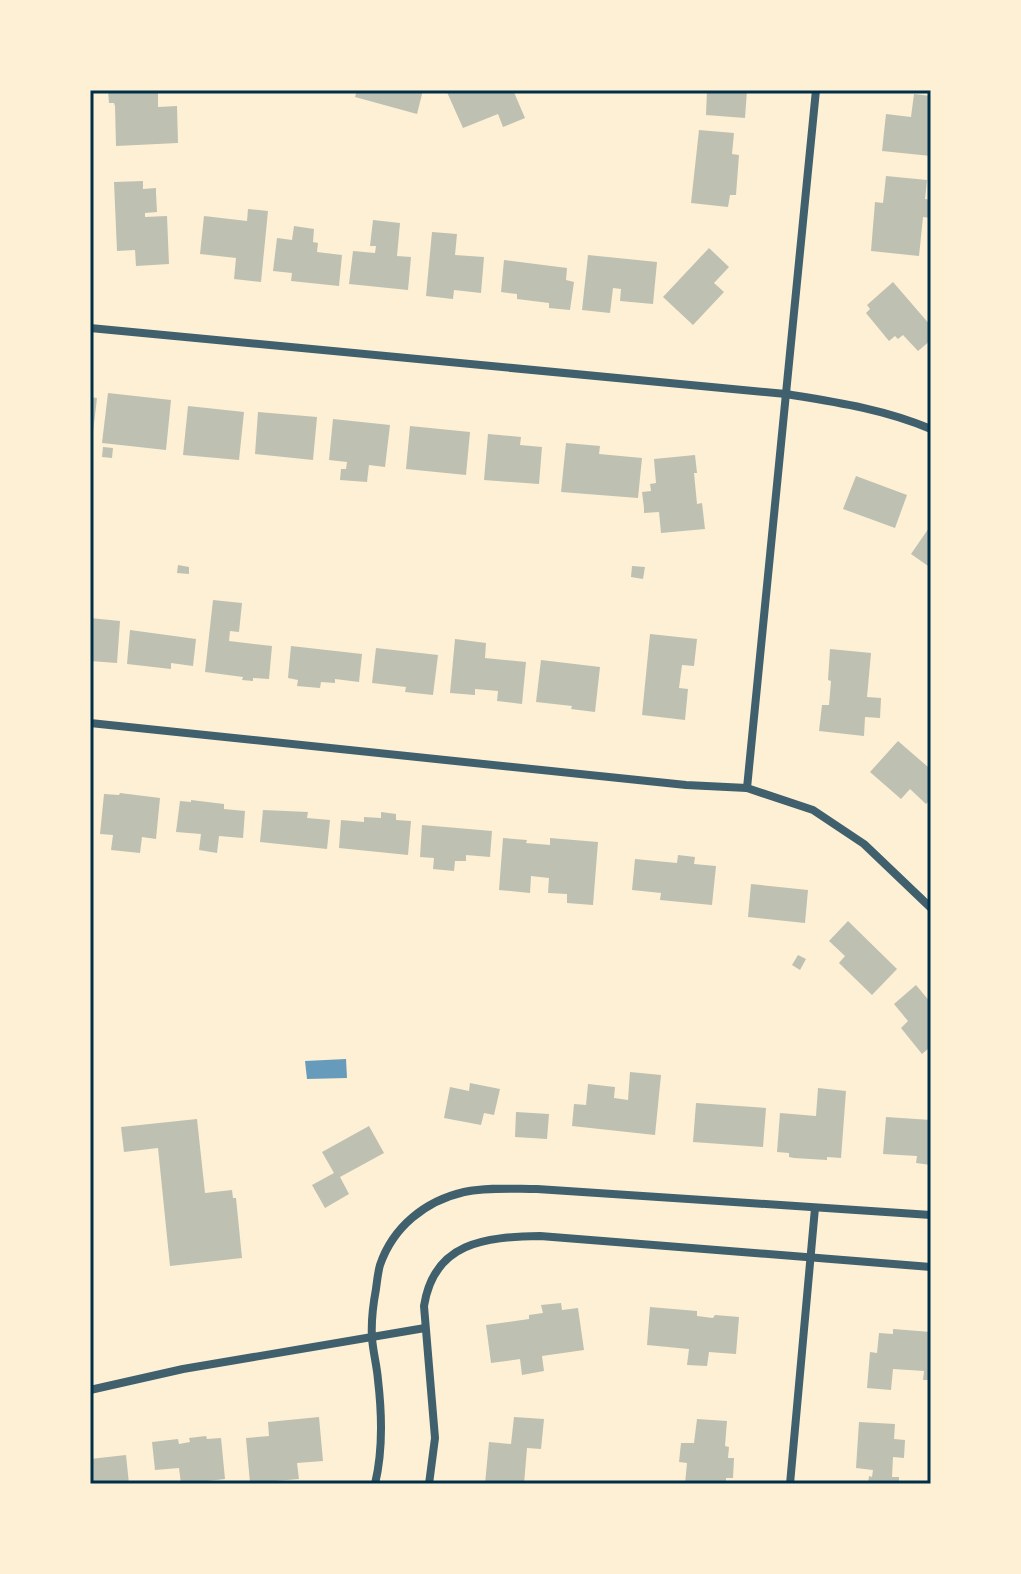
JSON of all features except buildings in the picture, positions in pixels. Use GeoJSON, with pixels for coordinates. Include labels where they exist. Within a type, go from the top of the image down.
{"type":"FeatureCollection","features":[{"type":"Feature","properties":{"kind":"street"},"geometry":{"type":"LineString","coordinates":[[747,788],[816,90]]}},
{"type":"Feature","properties":{"kind":"street"},"geometry":{"type":"LineString","coordinates":[[90,328],[786,394],[871,409],[931,429]]}},
{"type":"Feature","properties":{"kind":"street"},"geometry":{"type":"LineString","coordinates":[[90,723],[686,785],[747,788],[825,817],[864,844],[931,908]]}},
{"type":"Feature","properties":{"kind":"street"},"geometry":{"type":"LineString","coordinates":[[375,1484],[381,1449],[378,1380],[372,1336],[380,1265],[393,1237],[408,1220],[445,1198],[495,1188],[537,1189],[931,1215]]}},
{"type":"Feature","properties":{"kind":"street"},"geometry":{"type":"LineString","coordinates":[[790,1484],[815,1208]]}},
{"type":"Feature","properties":{"kind":"street"},"geometry":{"type":"LineString","coordinates":[[429,1484],[435,1438],[424,1306],[435,1271],[459,1249],[511,1237],[540,1236],[931,1267]]}},
{"type":"Feature","properties":{"kind":"street"},"geometry":{"type":"LineString","coordinates":[[90,1390],[170,1372],[425,1328]]}},
{"type":"Feature","properties":{"kind":"water"},"geometry":{"type":"Polygon","coordinates":[[[346,1059],[347,1078],[307,1079],[305,1061],[346,1059]]]}}]}
